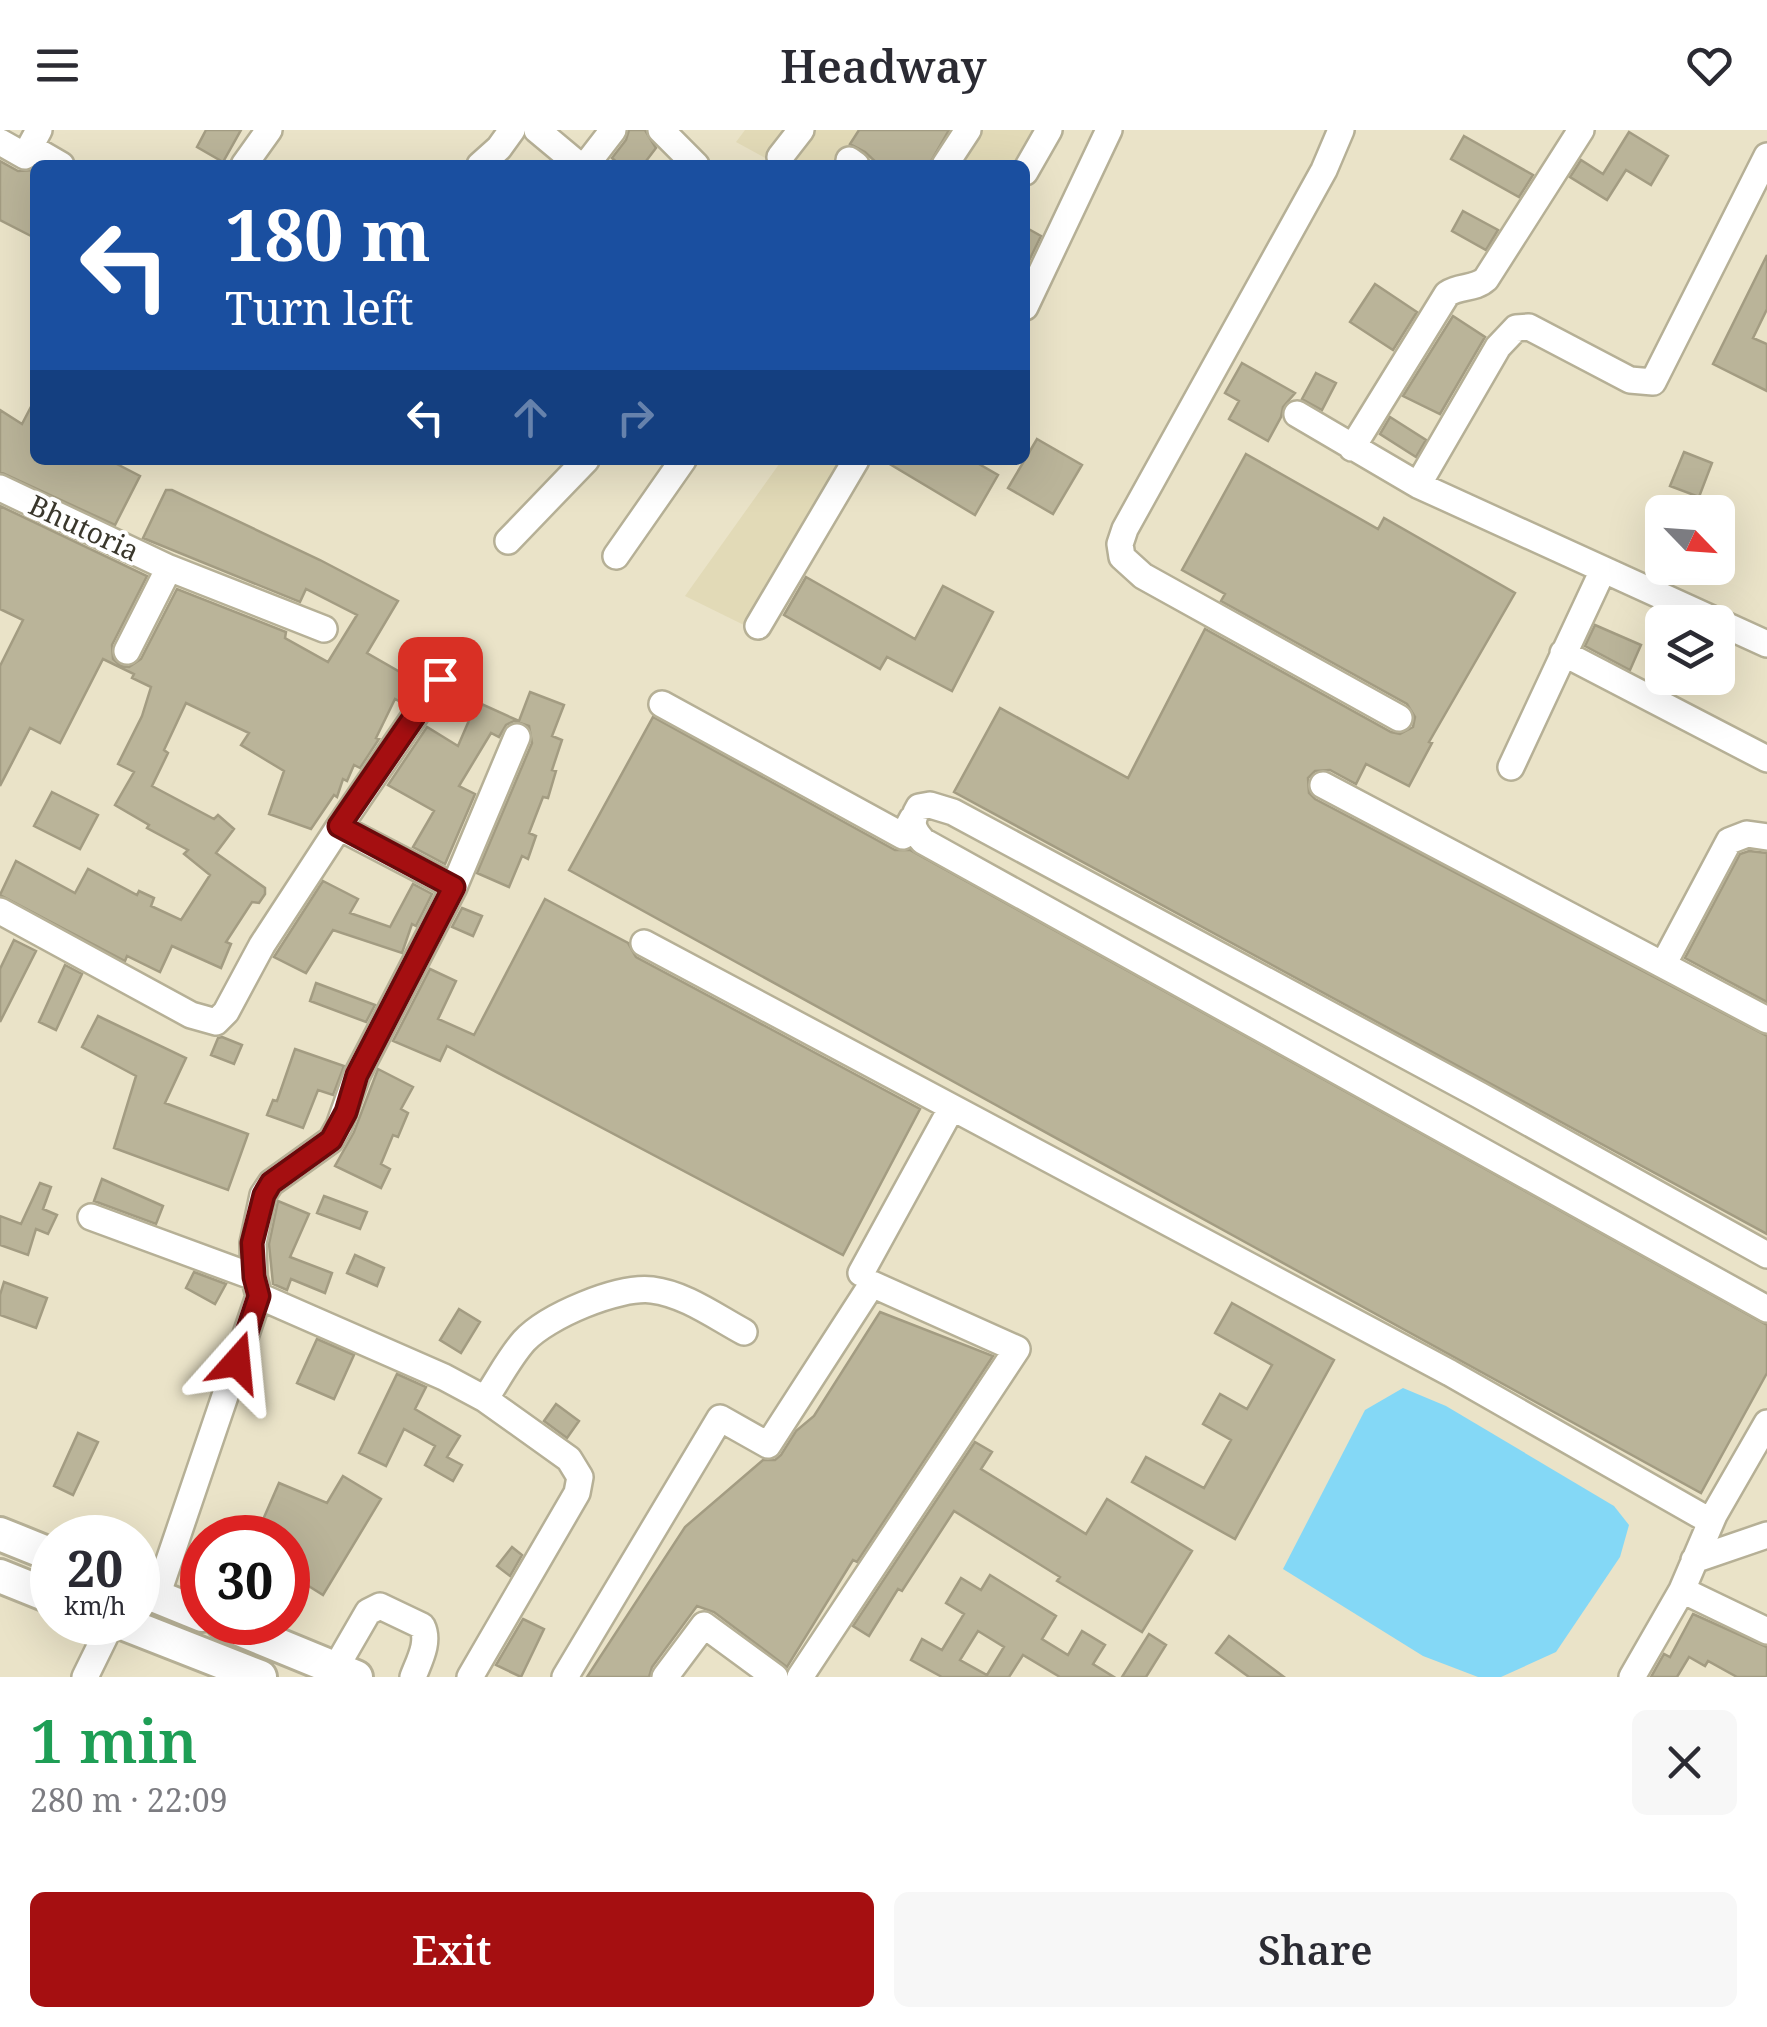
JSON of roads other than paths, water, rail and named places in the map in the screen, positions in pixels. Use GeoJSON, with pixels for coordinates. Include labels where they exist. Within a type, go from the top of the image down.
{"type":"FeatureCollection","features":[{"type":"Feature","properties":{"kind":"main road"},"geometry":{"type":"LineString","coordinates":[[0,1534],[30,1546]]}},
{"type":"Feature","properties":{"kind":"main road"},"geometry":{"type":"LineString","coordinates":[[0,1576],[30,1588]]}},
{"type":"Feature","properties":{"kind":"main road"},"geometry":{"type":"LineString","coordinates":[[160,1639],[260,1677]]}},
{"type":"Feature","properties":{"kind":"main road"},"geometry":{"type":"LineString","coordinates":[[278,1645],[346,1673]]}},
{"type":"Feature","properties":{"kind":"street"},"geometry":{"type":"LineString","coordinates":[[248,160],[269,130]]}},
{"type":"Feature","properties":{"kind":"street"},"geometry":{"type":"LineString","coordinates":[[486,160],[512,130]]}},
{"type":"Feature","properties":{"kind":"street"},"geometry":{"type":"LineString","coordinates":[[536,130],[576,160]]}},
{"type":"Feature","properties":{"kind":"street"},"geometry":{"type":"LineString","coordinates":[[587,160],[613,130]]}},
{"type":"Feature","properties":{"kind":"street"},"geometry":{"type":"LineString","coordinates":[[661,130],[691,160]]}},
{"type":"Feature","properties":{"kind":"street"},"geometry":{"type":"LineString","coordinates":[[780,158],[800,130]]}},
{"type":"Feature","properties":{"kind":"street"},"geometry":{"type":"LineString","coordinates":[[948,160],[968,130]]}},
{"type":"Feature","properties":{"kind":"street"},"geometry":{"type":"LineString","coordinates":[[1030,163],[1049,130]]}},
{"type":"Feature","properties":{"kind":"street"},"geometry":{"type":"LineString","coordinates":[[1030,296],[1109,130]]}},
{"type":"Feature","properties":{"kind":"street"},"geometry":{"type":"LineString","coordinates":[[1341,130],[1324,170],[1120,544],[1122,557],[1143,576],[1399,718]]}},
{"type":"Feature","properties":{"kind":"street"},"geometry":{"type":"LineString","coordinates":[[1352,448],[1447,294],[1455,288],[1478,286],[1486,279],[1582,130]]}},
{"type":"Feature","properties":{"kind":"street"},"geometry":{"type":"LineString","coordinates":[[0,142],[24,156],[34,138],[55,160]]}},
{"type":"Feature","properties":{"kind":"street"},"geometry":{"type":"LineString","coordinates":[[1418,486],[1498,347],[1516,328],[1528,327],[1630,380],[1653,382],[1767,156]]}},
{"type":"Feature","properties":{"kind":"street"},"geometry":{"type":"LineString","coordinates":[[1296,414],[1418,486],[1767,644]]}},
{"type":"Feature","properties":{"kind":"street"},"geometry":{"type":"LineString","coordinates":[[508,541],[581,465]]}},
{"type":"Feature","properties":{"kind":"street"},"geometry":{"type":"LineString","coordinates":[[616,556],[680,465]]}},
{"type":"Feature","properties":{"kind":"street"},"geometry":{"type":"LineString","coordinates":[[758,626],[853,465]]}},
{"type":"Feature","properties":{"kind":"street","name":"Bhutoria"},"geometry":{"type":"LineString","coordinates":[[0,488],[169,568],[324,629]]}},
{"type":"Feature","properties":{"kind":"street","name":"Bhutoria"},"geometry":{"type":"LineString","coordinates":[[127,651],[169,568]]}},
{"type":"Feature","properties":{"kind":"street"},"geometry":{"type":"LineString","coordinates":[[1511,767],[1603,570]]}},
{"type":"Feature","properties":{"kind":"street"},"geometry":{"type":"LineString","coordinates":[[1563,653],[1767,759]]}},
{"type":"Feature","properties":{"kind":"street"},"geometry":{"type":"LineString","coordinates":[[0,911],[191,1014],[216,1022],[226,1012],[262,945],[339,826],[440,679]]}},
{"type":"Feature","properties":{"kind":"street"},"geometry":{"type":"LineString","coordinates":[[662,704],[904,836],[919,808],[930,805],[953,812],[1767,1255]]}},
{"type":"Feature","properties":{"kind":"street"},"geometry":{"type":"LineString","coordinates":[[160,1556],[256,1287],[252,1243],[264,1195],[271,1183],[331,1140],[346,1112],[357,1075],[454,887],[517,738]]}},
{"type":"Feature","properties":{"kind":"street"},"geometry":{"type":"LineString","coordinates":[[1323,785],[1767,1020]]}},
{"type":"Feature","properties":{"kind":"street"},"geometry":{"type":"LineString","coordinates":[[912,819],[914,831],[923,841],[1767,1310]]}},
{"type":"Feature","properties":{"kind":"street"},"geometry":{"type":"LineString","coordinates":[[339,826],[454,887]]}},
{"type":"Feature","properties":{"kind":"street"},"geometry":{"type":"LineString","coordinates":[[1663,965],[1729,841],[1747,834],[1767,838]]}},
{"type":"Feature","properties":{"kind":"street"},"geometry":{"type":"LineString","coordinates":[[644,944],[1450,1373],[1703,1517],[1714,1515]]}},
{"type":"Feature","properties":{"kind":"street"},"geometry":{"type":"LineString","coordinates":[[860,1273],[951,1108]]}},
{"type":"Feature","properties":{"kind":"street"},"geometry":{"type":"LineString","coordinates":[[92,1217],[256,1287],[444,1377],[485,1399],[570,1458],[580,1476],[577,1492],[470,1677]]}},
{"type":"Feature","properties":{"kind":"street"},"geometry":{"type":"LineString","coordinates":[[565,1677],[720,1418],[768,1444],[872,1284],[1017,1348],[800,1677]]}},
{"type":"Feature","properties":{"kind":"street"},"geometry":{"type":"LineString","coordinates":[[485,1399],[525,1340],[544,1324],[611,1296],[653,1290],[681,1298],[744,1332]]}},
{"type":"Feature","properties":{"kind":"street"},"geometry":{"type":"LineString","coordinates":[[1632,1677],[1682,1590],[1714,1515],[1767,1423]]}},
{"type":"Feature","properties":{"kind":"street"},"geometry":{"type":"LineString","coordinates":[[1694,1560],[1767,1535]]}},
{"type":"Feature","properties":{"kind":"street"},"geometry":{"type":"LineString","coordinates":[[1682,1590],[1767,1632]]}},
{"type":"Feature","properties":{"kind":"street"},"geometry":{"type":"LineString","coordinates":[[346,1673],[368,1612],[380,1606],[426,1631],[414,1677]]}},
{"type":"Feature","properties":{"kind":"street"},"geometry":{"type":"LineString","coordinates":[[665,1677],[704,1625],[775,1677]]}},
{"type":"Feature","properties":{"kind":"street"},"geometry":{"type":"LineString","coordinates":[[85,1677],[103,1645]]}},
{"type":"Feature","properties":{"kind":"water"},"geometry":{"type":"Polygon","coordinates":[[[1403,1388],[1446,1406],[1614,1506],[1629,1525],[1620,1557],[1556,1652],[1501,1677],[1478,1677],[1423,1656],[1283,1569],[1365,1410],[1403,1388]]]}}]}
